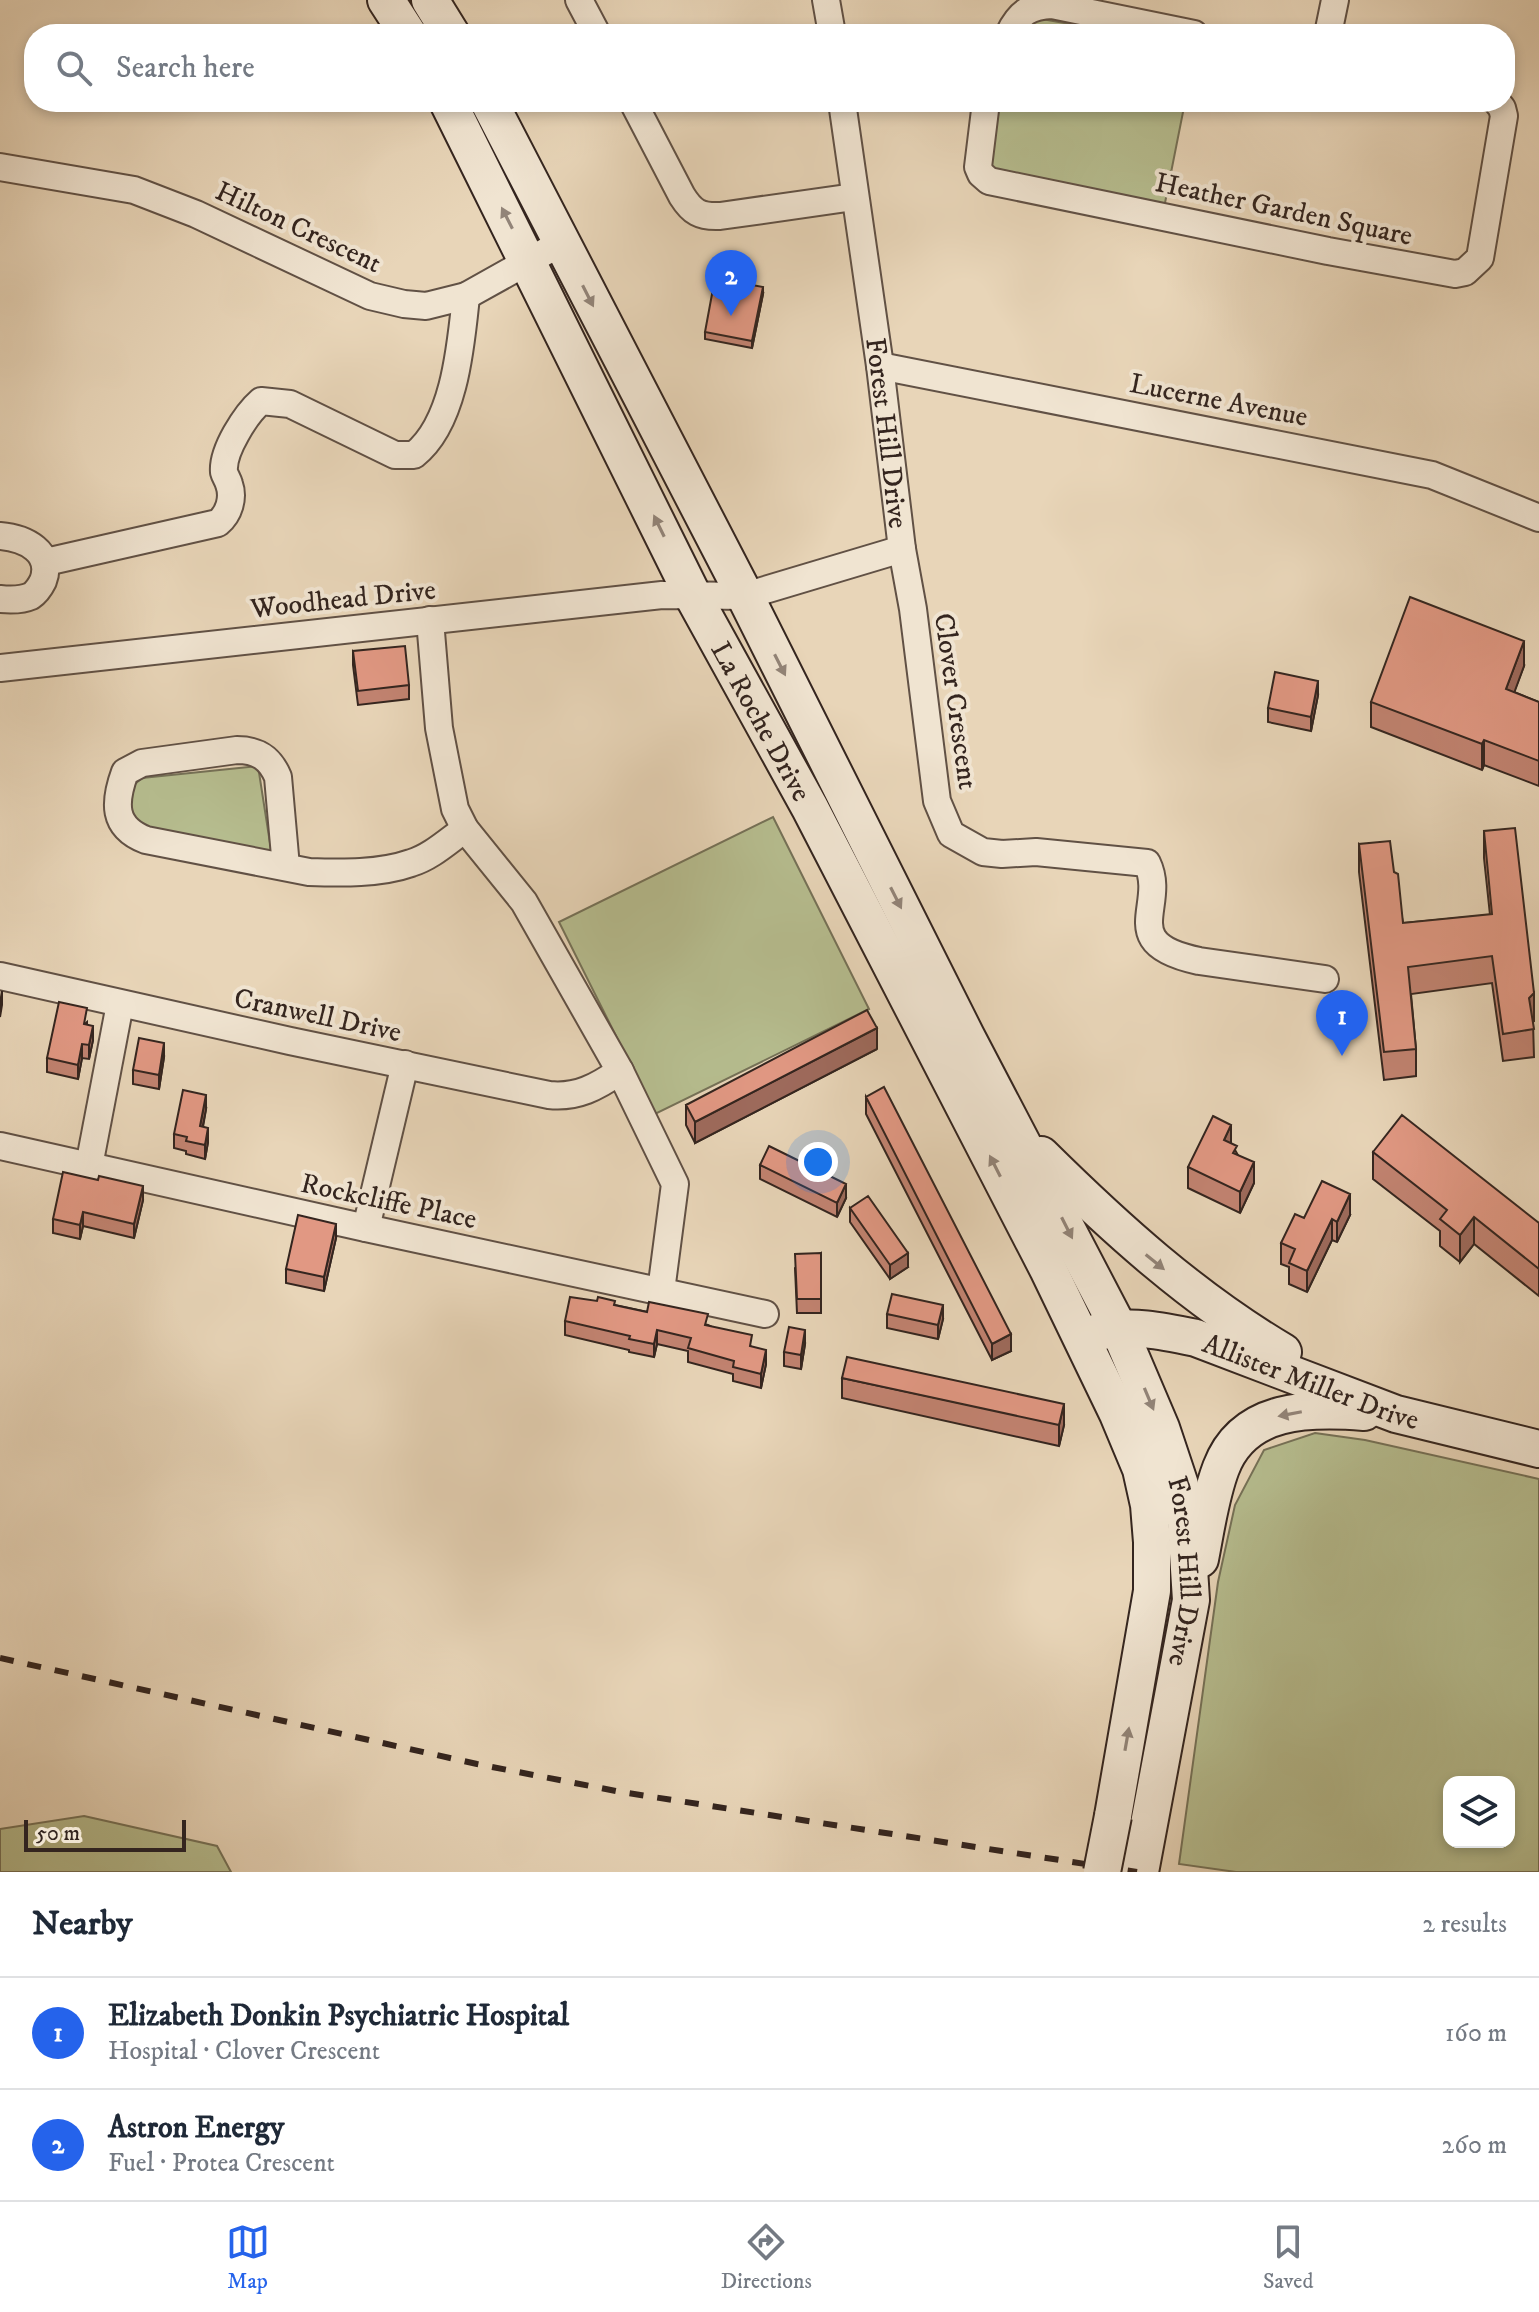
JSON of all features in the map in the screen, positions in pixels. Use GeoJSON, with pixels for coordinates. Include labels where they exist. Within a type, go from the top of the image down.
{"type":"FeatureCollection","features":[{"type":"Feature","properties":{"kind":"street"},"geometry":{"type":"LineString","coordinates":[[386,0],[402,24]]}},
{"type":"Feature","properties":{"kind":"street"},"geometry":{"type":"LineString","coordinates":[[430,0],[445,24]]}},
{"type":"Feature","properties":{"kind":"street"},"geometry":{"type":"LineString","coordinates":[[579,0],[592,24]]}},
{"type":"Feature","properties":{"kind":"street"},"geometry":{"type":"LineString","coordinates":[[826,0],[830,24]]}},
{"type":"Feature","properties":{"kind":"street"},"geometry":{"type":"LineString","coordinates":[[1330,24],[1335,0]]}},
{"type":"Feature","properties":{"kind":"street"},"geometry":{"type":"LineString","coordinates":[[1015,24],[1022,12],[1038,5],[1052,5],[1145,24]]}},
{"type":"Feature","properties":{"kind":"street","name":"La Roche Drive"},"geometry":{"type":"LineString","coordinates":[[453,112],[693,596],[810,808],[1081,1336]]}},
{"type":"Feature","properties":{"kind":"street","name":"La Roche Drive"},"geometry":{"type":"LineString","coordinates":[[494,112],[1118,1327]]}},
{"type":"Feature","properties":{"kind":"street"},"geometry":{"type":"LineString","coordinates":[[638,112],[689,208],[700,215],[720,216],[854,197]]}},
{"type":"Feature","properties":{"kind":"street","name":"Forest Hill Drive"},"geometry":{"type":"LineString","coordinates":[[693,596],[745,596],[902,549],[880,366],[843,112]]}},
{"type":"Feature","properties":{"kind":"street","name":"Heather Garden Square"},"geometry":{"type":"LineString","coordinates":[[977,112],[978,167],[989,181],[1455,274],[1465,272],[1480,258],[1503,112]]}},
{"type":"Feature","properties":{"kind":"street","name":"Hilton Crescent"},"geometry":{"type":"LineString","coordinates":[[0,167],[134,190],[196,214],[370,296],[426,306],[466,296],[561,243]]}},
{"type":"Feature","properties":{"kind":"street"},"geometry":{"type":"LineString","coordinates":[[46,562],[218,523],[231,501],[224,472],[228,452],[251,409],[261,401],[290,404],[395,455],[414,455],[431,438],[446,402],[459,356],[466,296]]}},
{"type":"Feature","properties":{"kind":"street","name":"Lucerne Avenue"},"geometry":{"type":"LineString","coordinates":[[880,366],[1420,472],[1539,518]]}},
{"type":"Feature","properties":{"kind":"street"},"geometry":{"type":"LineString","coordinates":[[0,536],[38,549],[46,562],[44,578],[32,595],[15,600],[0,599]]}},
{"type":"Feature","properties":{"kind":"street","name":"Clover Crescent"},"geometry":{"type":"LineString","coordinates":[[902,549],[913,609],[937,801],[951,834],[983,852],[1036,852],[1147,863],[1153,875],[1148,915],[1152,934],[1162,948],[1182,958],[1325,979]]}},
{"type":"Feature","properties":{"kind":"street","name":"Woodhead Drive"},"geometry":{"type":"LineString","coordinates":[[0,668],[662,595],[693,596]]}},
{"type":"Feature","properties":{"kind":"street"},"geometry":{"type":"LineString","coordinates":[[430,620],[439,728],[455,809],[465,829],[524,902],[620,1071],[675,1184],[661,1291]]}},
{"type":"Feature","properties":{"kind":"street"},"geometry":{"type":"LineString","coordinates":[[286,867],[278,777],[272,764],[260,754],[237,750],[155,761],[125,772],[119,788],[117,810],[127,830],[135,836],[286,867],[334,873],[410,864],[428,856],[465,829]]}},
{"type":"Feature","properties":{"kind":"street","name":"Cranwell Drive"},"geometry":{"type":"LineString","coordinates":[[0,976],[563,1096],[598,1087],[620,1071]]}},
{"type":"Feature","properties":{"kind":"street"},"geometry":{"type":"LineString","coordinates":[[89,1166],[120,1004]]}},
{"type":"Feature","properties":{"kind":"street"},"geometry":{"type":"LineString","coordinates":[[366,1228],[405,1064]]}},
{"type":"Feature","properties":{"kind":"street"},"geometry":{"type":"LineString","coordinates":[[1017,1131],[1104,1217],[1172,1276],[1245,1329],[1390,1412]]}},
{"type":"Feature","properties":{"kind":"street","name":"Rockcliffe Place"},"geometry":{"type":"LineString","coordinates":[[0,1146],[765,1314]]}},
{"type":"Feature","properties":{"kind":"street","name":"Forest Hill Drive"},"geometry":{"type":"LineString","coordinates":[[1118,1327],[1161,1428],[1180,1485],[1186,1522],[1191,1600],[1140,1872]]}},
{"type":"Feature","properties":{"kind":"street","name":"Allister Miller Drive"},"geometry":{"type":"LineString","coordinates":[[1081,1336],[1118,1327],[1196,1338],[1390,1412],[1539,1449]]}},
{"type":"Feature","properties":{"kind":"street","name":"Forest Hill Drive"},"geometry":{"type":"LineString","coordinates":[[1081,1336],[1141,1469],[1149,1505],[1152,1542],[1152,1591],[1147,1625],[1102,1872]]}},
{"type":"Feature","properties":{"kind":"street"},"geometry":{"type":"LineString","coordinates":[[1191,1600],[1216,1482],[1230,1450],[1243,1435],[1260,1423],[1292,1411],[1390,1412]]}},
{"type":"Feature","properties":{"kind":"green space"},"geometry":{"type":"Polygon","coordinates":[[[1025,16],[1070,24],[1022,24],[1025,16]]]}},
{"type":"Feature","properties":{"kind":"green space"},"geometry":{"type":"Polygon","coordinates":[[[989,112],[1183,112],[1163,213],[992,176],[989,112]]]}},
{"type":"Feature","properties":{"kind":"green space"},"geometry":{"type":"Polygon","coordinates":[[[258,766],[272,856],[133,827],[128,790],[142,778],[258,766]]]}},
{"type":"Feature","properties":{"kind":"green space"},"geometry":{"type":"Polygon","coordinates":[[[773,817],[869,1009],[655,1114],[559,922],[773,817]]]}},
{"type":"Feature","properties":{"kind":"green space"},"geometry":{"type":"Polygon","coordinates":[[[1315,1433],[1365,1440],[1539,1479],[1539,1872],[1236,1872],[1179,1864],[1218,1582],[1235,1505],[1264,1450],[1315,1433]]]}},
{"type":"Feature","properties":{"kind":"green space"},"geometry":{"type":"Polygon","coordinates":[[[84,1816],[217,1846],[231,1872],[0,1872],[0,1829],[84,1816]]]}},
{"type":"Feature","properties":{"kind":"building"},"geometry":{"type":"Polygon","coordinates":[[[715,278],[763,287],[752,341],[705,332],[715,278]]]}},
{"type":"Feature","properties":{"kind":"building"},"geometry":{"type":"Polygon","coordinates":[[[1410,597],[1524,641],[1506,689],[1539,702],[1539,761],[1484,740],[1482,744],[1371,702],[1410,597]]]}},
{"type":"Feature","properties":{"kind":"building"},"geometry":{"type":"Polygon","coordinates":[[[405,646],[409,685],[358,691],[353,651],[405,646]]]}},
{"type":"Feature","properties":{"kind":"building"},"geometry":{"type":"Polygon","coordinates":[[[1275,672],[1318,681],[1311,717],[1268,708],[1275,672]]]}},
{"type":"Feature","properties":{"kind":"building"},"geometry":{"type":"Polygon","coordinates":[[[1515,828],[1534,993],[1529,998],[1534,1029],[1503,1034],[1492,956],[1408,967],[1416,1049],[1384,1052],[1359,844],[1390,841],[1394,872],[1398,874],[1403,923],[1492,914],[1484,831],[1515,828]]]}},
{"type":"Feature","properties":{"kind":"building"},"geometry":{"type":"Polygon","coordinates":[[[59,1002],[87,1008],[84,1024],[93,1026],[89,1045],[82,1044],[78,1065],[47,1058],[59,1002]]]}},
{"type":"Feature","properties":{"kind":"building"},"geometry":{"type":"Polygon","coordinates":[[[867,1010],[877,1028],[695,1122],[686,1105],[867,1010]]]}},
{"type":"Feature","properties":{"kind":"building"},"geometry":{"type":"Polygon","coordinates":[[[139,1038],[164,1043],[159,1075],[133,1070],[139,1038]]]}},
{"type":"Feature","properties":{"kind":"building"},"geometry":{"type":"Polygon","coordinates":[[[884,1087],[1011,1334],[992,1344],[866,1097],[884,1087]]]}},
{"type":"Feature","properties":{"kind":"building"},"geometry":{"type":"Polygon","coordinates":[[[183,1090],[206,1095],[200,1126],[208,1128],[205,1145],[186,1141],[187,1137],[174,1134],[183,1090]]]}},
{"type":"Feature","properties":{"kind":"building"},"geometry":{"type":"Polygon","coordinates":[[[1402,1115],[1539,1223],[1539,1269],[1474,1217],[1460,1235],[1440,1219],[1447,1210],[1373,1152],[1402,1115]]]}},
{"type":"Feature","properties":{"kind":"building"},"geometry":{"type":"Polygon","coordinates":[[[1213,1116],[1231,1125],[1224,1140],[1237,1146],[1233,1153],[1254,1162],[1240,1192],[1188,1167],[1213,1116]]]}},
{"type":"Feature","properties":{"kind":"building"},"geometry":{"type":"Polygon","coordinates":[[[769,1146],[846,1184],[837,1203],[760,1165],[769,1146]]]}},
{"type":"Feature","properties":{"kind":"building"},"geometry":{"type":"Polygon","coordinates":[[[63,1172],[143,1186],[134,1224],[83,1212],[80,1225],[53,1219],[63,1172]]]}},
{"type":"Feature","properties":{"kind":"building"},"geometry":{"type":"Polygon","coordinates":[[[1322,1181],[1350,1194],[1337,1222],[1332,1219],[1307,1271],[1289,1263],[1295,1249],[1281,1243],[1295,1214],[1304,1218],[1322,1181]]]}},
{"type":"Feature","properties":{"kind":"building"},"geometry":{"type":"Polygon","coordinates":[[[868,1196],[908,1253],[890,1265],[850,1208],[868,1196]]]}},
{"type":"Feature","properties":{"kind":"building"},"geometry":{"type":"Polygon","coordinates":[[[298,1215],[336,1224],[324,1277],[286,1269],[298,1215]]]}},
{"type":"Feature","properties":{"kind":"building"},"geometry":{"type":"Polygon","coordinates":[[[821,1253],[821,1299],[797,1299],[795,1254],[821,1253]]]}},
{"type":"Feature","properties":{"kind":"building"},"geometry":{"type":"Polygon","coordinates":[[[892,1294],[943,1305],[938,1325],[887,1314],[892,1294]]]}},
{"type":"Feature","properties":{"kind":"building"},"geometry":{"type":"Polygon","coordinates":[[[570,1297],[597,1301],[598,1297],[615,1301],[614,1305],[647,1312],[649,1302],[708,1314],[705,1325],[752,1335],[750,1346],[766,1350],[761,1374],[733,1367],[734,1361],[688,1348],[691,1338],[657,1330],[654,1344],[565,1321],[570,1297]]]}},
{"type":"Feature","properties":{"kind":"building"},"geometry":{"type":"Polygon","coordinates":[[[789,1327],[805,1330],[801,1355],[784,1352],[789,1327]]]}},
{"type":"Feature","properties":{"kind":"building"},"geometry":{"type":"Polygon","coordinates":[[[847,1357],[1064,1404],[1059,1425],[842,1378],[847,1357]]]}},
{"type":"Feature","properties":{"kind":"railway"},"geometry":{"type":"LineString","coordinates":[[0,1658],[477,1764],[621,1792],[1137,1872]]}},
{"type":"Feature","properties":{"kind":"place","name":"Astron Energy"},"geometry":{"type":"Point","coordinates":[731,316]}},
{"type":"Feature","properties":{"kind":"place","name":"Elizabeth Donkin Psychiatric Hospital"},"geometry":{"type":"Point","coordinates":[1342,1056]}}]}
